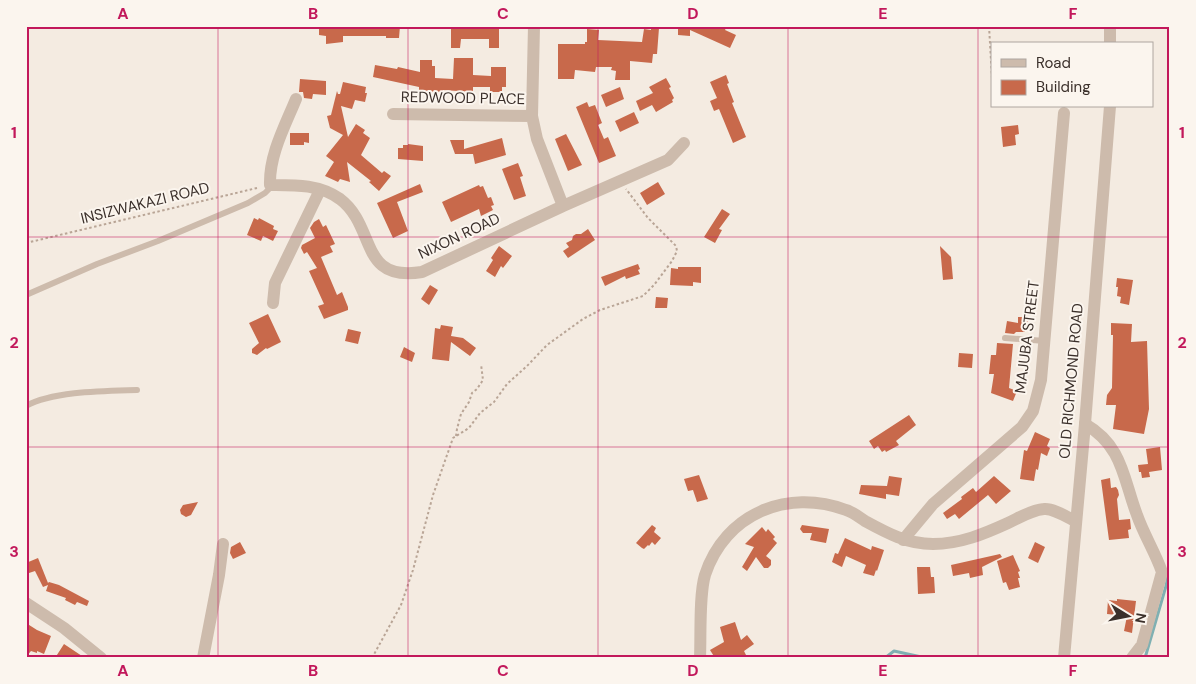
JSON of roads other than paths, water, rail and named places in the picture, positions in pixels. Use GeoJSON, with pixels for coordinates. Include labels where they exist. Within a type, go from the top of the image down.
{"type":"FeatureCollection","features":[{"type":"Feature","properties":{"kind":"street"},"geometry":{"type":"LineString","coordinates":[[534,26],[532,116],[537,139],[563,206]]}},
{"type":"Feature","properties":{"kind":"street"},"geometry":{"type":"LineString","coordinates":[[1110,26],[1110,42]]}},
{"type":"Feature","properties":{"kind":"street"},"geometry":{"type":"LineString","coordinates":[[270,185],[269,170],[296,99]]}},
{"type":"Feature","properties":{"kind":"street","name":"OLD RICHMOND ROAD"},"geometry":{"type":"LineString","coordinates":[[1064,658],[1110,108]]}},
{"type":"Feature","properties":{"kind":"street","name":"MAJUBA STREET"},"geometry":{"type":"LineString","coordinates":[[903,540],[933,504],[1022,426],[1032,411],[1038,396],[1045,341],[1064,113]]}},
{"type":"Feature","properties":{"kind":"street","name":"REDWOOD PLACE"},"geometry":{"type":"LineString","coordinates":[[393,114],[532,116]]}},
{"type":"Feature","properties":{"kind":"street","name":"NIXON ROAD"},"geometry":{"type":"LineString","coordinates":[[270,185],[305,186],[338,198],[350,208],[359,222],[376,260],[385,269],[393,273],[407,275],[422,272],[563,206],[668,160],[684,143]]}},
{"type":"Feature","properties":{"kind":"street"},"geometry":{"type":"LineString","coordinates":[[273,303],[275,283],[320,190]]}},
{"type":"Feature","properties":{"kind":"street"},"geometry":{"type":"LineString","coordinates":[[1085,424],[1101,435],[1115,452],[1124,470],[1141,527],[1162,572],[1142,645],[1132,658]]}},
{"type":"Feature","properties":{"kind":"street"},"geometry":{"type":"LineString","coordinates":[[700,658],[705,577],[712,558],[723,539],[734,528],[767,508],[788,503],[806,502],[828,505],[847,510],[903,540],[932,544],[962,541],[977,537],[1033,511],[1046,509],[1075,520]]}},
{"type":"Feature","properties":{"kind":"street"},"geometry":{"type":"LineString","coordinates":[[203,658],[223,544]]}},
{"type":"Feature","properties":{"kind":"street"},"geometry":{"type":"LineString","coordinates":[[26,603],[64,628],[101,658]]}},
{"type":"Feature","properties":{"kind":"lane"},"geometry":{"type":"LineString","coordinates":[[26,295],[248,203],[264,193],[270,185]]}},
{"type":"Feature","properties":{"kind":"lane"},"geometry":{"type":"LineString","coordinates":[[1005,338],[1045,341]]}},
{"type":"Feature","properties":{"kind":"lane"},"geometry":{"type":"LineString","coordinates":[[26,406],[34,401],[53,397],[137,390]]}},
{"type":"Feature","properties":{"kind":"waterway"},"geometry":{"type":"LineString","coordinates":[[1145,658],[1166,586],[1170,565]]}},
{"type":"Feature","properties":{"kind":"waterway"},"geometry":{"type":"LineString","coordinates":[[885,658],[894,651],[926,658]]}},
{"type":"Feature","properties":{"kind":"railway"},"geometry":{"type":"LineString","coordinates":[[1168,658],[1170,646]]}}]}
